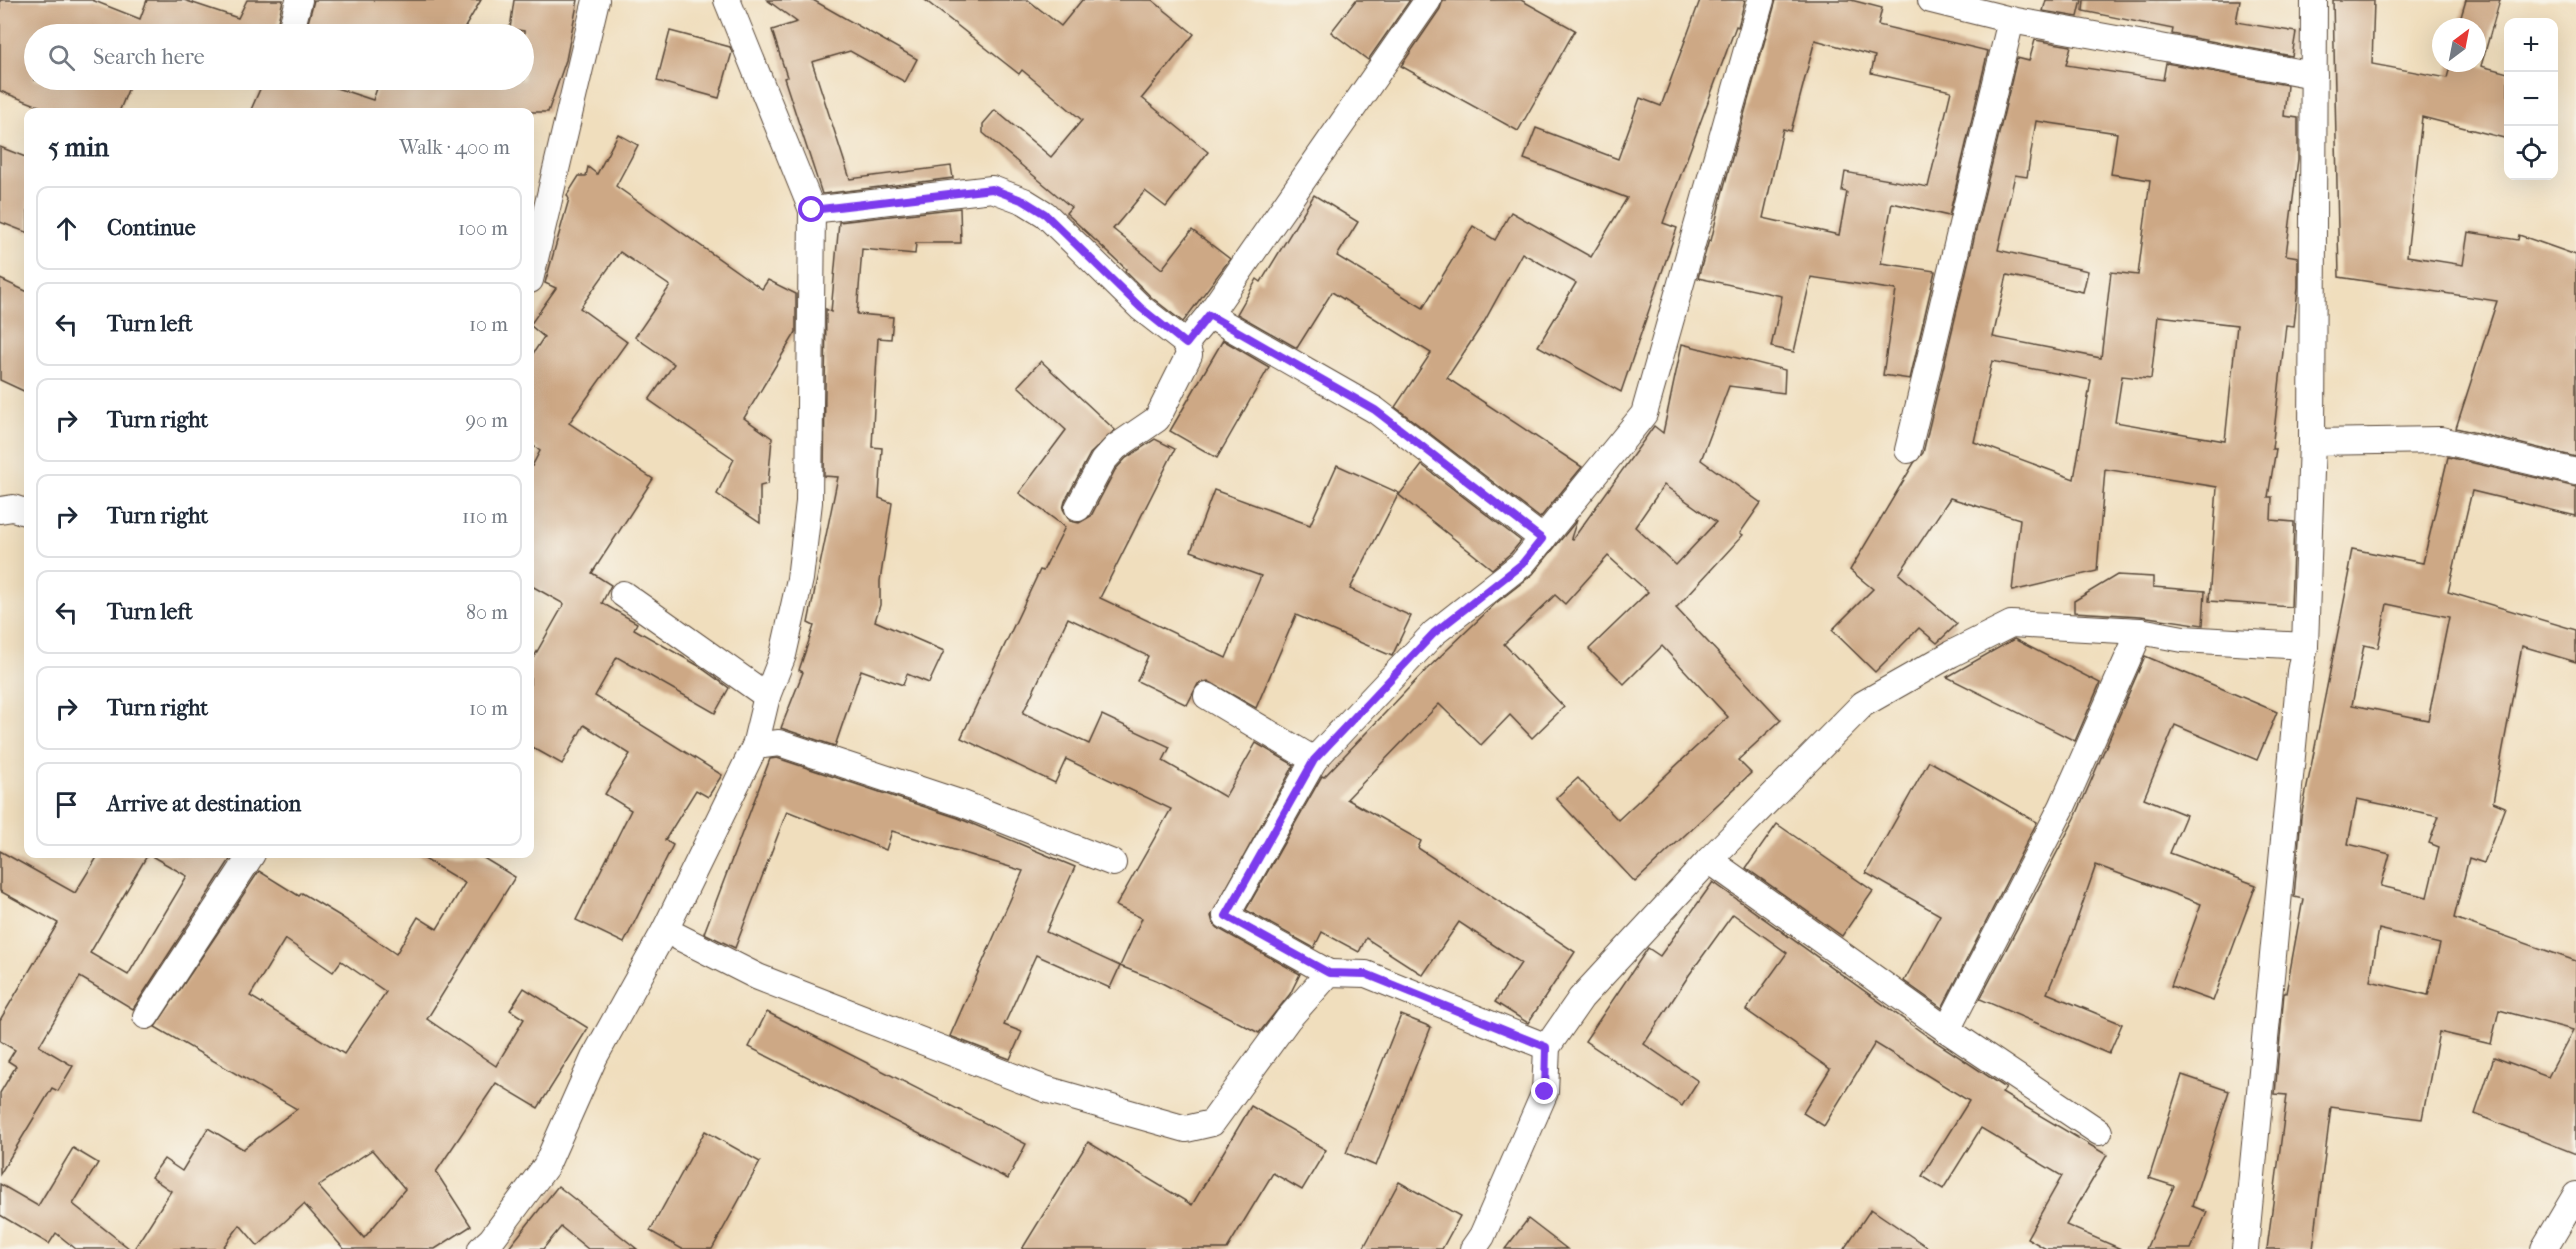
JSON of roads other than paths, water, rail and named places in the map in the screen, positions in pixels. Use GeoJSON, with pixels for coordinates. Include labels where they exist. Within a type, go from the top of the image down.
{"type":"FeatureCollection","features":[{"type":"Feature","properties":{"kind":"street"},"geometry":{"type":"LineString","coordinates":[[293,24],[299,0]]}},
{"type":"Feature","properties":{"kind":"street"},"geometry":{"type":"LineString","coordinates":[[534,263],[596,0]]}},
{"type":"Feature","properties":{"kind":"street"},"geometry":{"type":"LineString","coordinates":[[481,1249],[491,1240],[546,1166],[594,1058],[665,930],[755,746],[767,696],[783,655],[800,579],[809,502],[812,210],[727,0]]}},
{"type":"Feature","properties":{"kind":"street"},"geometry":{"type":"LineString","coordinates":[[1186,344],[1209,315],[1428,0]]}},
{"type":"Feature","properties":{"kind":"street"},"geometry":{"type":"LineString","coordinates":[[1546,1047],[1366,974],[1329,973],[1226,916],[1314,760],[1434,633],[1522,564],[1644,414],[1761,0]]}},
{"type":"Feature","properties":{"kind":"street"},"geometry":{"type":"LineString","coordinates":[[1930,0],[2011,20],[2314,75]]}},
{"type":"Feature","properties":{"kind":"street"},"geometry":{"type":"LineString","coordinates":[[2245,1249],[2299,684],[2305,646],[2312,442],[2314,0]]}},
{"type":"Feature","properties":{"kind":"street"},"geometry":{"type":"LineString","coordinates":[[1908,450],[2011,20]]}},
{"type":"Feature","properties":{"kind":"street"},"geometry":{"type":"LineString","coordinates":[[812,210],[992,189],[1024,201],[1045,214],[1141,308],[1186,344],[1189,355],[1157,419],[1116,447],[1103,461],[1078,508]]}},
{"type":"Feature","properties":{"kind":"street"},"geometry":{"type":"LineString","coordinates":[[1209,315],[1375,410],[1542,539]]}},
{"type":"Feature","properties":{"kind":"street"},"geometry":{"type":"LineString","coordinates":[[2312,442],[2441,440],[2576,472]]}},
{"type":"Feature","properties":{"kind":"street"},"geometry":{"type":"LineString","coordinates":[[0,510],[13,508],[24,512]]}},
{"type":"Feature","properties":{"kind":"street"},"geometry":{"type":"LineString","coordinates":[[622,594],[767,696]]}},
{"type":"Feature","properties":{"kind":"street"},"geometry":{"type":"LineString","coordinates":[[1473,1249],[1482,1236],[1545,1092],[1546,1047],[1581,998],[1709,860],[1863,704],[1951,654],[2011,624],[2140,631],[2183,639],[2305,646]]}},
{"type":"Feature","properties":{"kind":"street"},"geometry":{"type":"LineString","coordinates":[[1947,1030],[2062,807],[2140,631]]}},
{"type":"Feature","properties":{"kind":"street"},"geometry":{"type":"LineString","coordinates":[[1207,696],[1314,760]]}},
{"type":"Feature","properties":{"kind":"street"},"geometry":{"type":"LineString","coordinates":[[755,746],[779,743],[801,750],[963,804],[1113,863]]}},
{"type":"Feature","properties":{"kind":"street"},"geometry":{"type":"LineString","coordinates":[[146,1016],[249,858]]}},
{"type":"Feature","properties":{"kind":"street"},"geometry":{"type":"LineString","coordinates":[[1709,860],[1947,1030],[2099,1132]]}},
{"type":"Feature","properties":{"kind":"street"},"geometry":{"type":"LineString","coordinates":[[665,930],[758,977],[1045,1089],[1186,1129],[1212,1123],[1288,1019],[1329,973]]}},
{"type":"Feature","properties":{"kind":"street"},"geometry":{"type":"LineString","coordinates":[[2544,1249],[2576,1195]]}}]}
